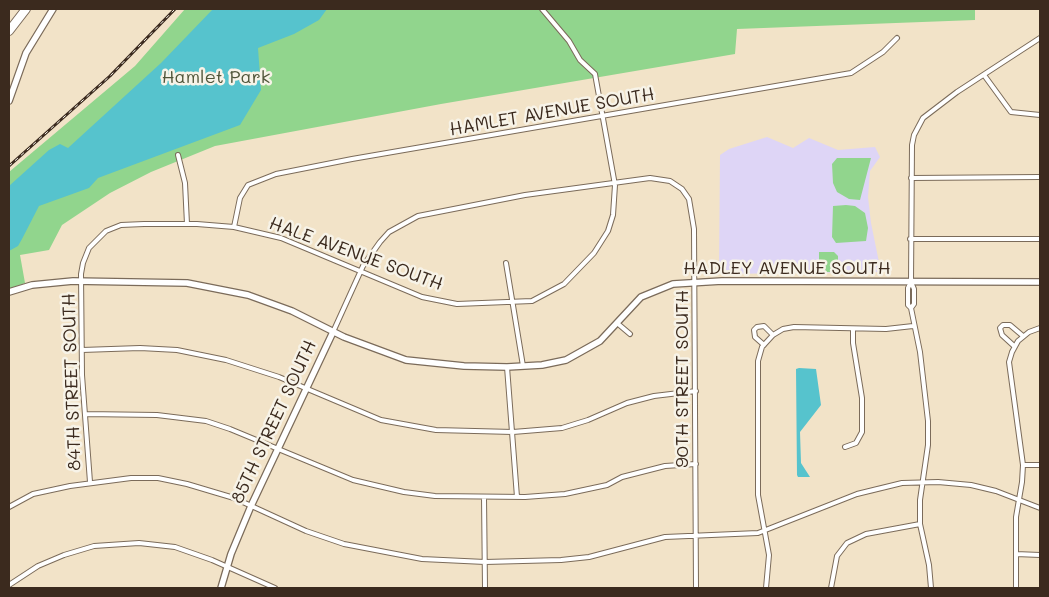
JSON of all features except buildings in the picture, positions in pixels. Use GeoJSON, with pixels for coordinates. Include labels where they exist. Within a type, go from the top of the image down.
{"type":"FeatureCollection","features":[{"type":"Feature","properties":{"kind":"highway"},"geometry":{"type":"LineString","coordinates":[[9,31],[26,9]]}},
{"type":"Feature","properties":{"kind":"street"},"geometry":{"type":"LineString","coordinates":[[9,101],[26,53],[53,9]]}},
{"type":"Feature","properties":{"kind":"street","name":"HALE AVENUE SOUTH"},"geometry":{"type":"LineString","coordinates":[[82,281],[82,263],[86,253],[96,238],[106,230],[121,225],[187,224],[234,228],[281,238],[422,296],[441,301],[466,304],[532,301],[564,284],[594,253],[611,223],[615,183],[594,74],[580,60],[569,41],[542,9]]}},
{"type":"Feature","properties":{"kind":"street","name":"HAMLET AVENUE SOUTH"},"geometry":{"type":"LineString","coordinates":[[234,228],[240,198],[248,185],[276,174],[352,158],[603,117],[851,73],[883,52],[897,38]]}},
{"type":"Feature","properties":{"kind":"street"},"geometry":{"type":"LineString","coordinates":[[930,588],[929,565],[920,524],[928,446],[928,421],[920,352],[913,326],[911,308],[914,304],[914,289],[911,282],[910,239],[912,145],[918,126],[923,118],[1040,38]]}},
{"type":"Feature","properties":{"kind":"street"},"geometry":{"type":"LineString","coordinates":[[984,75],[1011,112],[1040,115]]}},
{"type":"Feature","properties":{"kind":"street"},"geometry":{"type":"LineString","coordinates":[[178,156],[185,183],[187,224]]}},
{"type":"Feature","properties":{"kind":"street"},"geometry":{"type":"LineString","coordinates":[[911,178],[1040,177]]}},
{"type":"Feature","properties":{"kind":"street","name":"85TH STREET SOUTH"},"geometry":{"type":"LineString","coordinates":[[221,588],[227,567],[251,506],[361,271],[389,232],[418,216],[525,195],[650,178],[667,180]]}},
{"type":"Feature","properties":{"kind":"street","name":"90TH STREET SOUTH"},"geometry":{"type":"LineString","coordinates":[[667,180],[682,189],[691,204],[694,229],[696,588]]}},
{"type":"Feature","properties":{"kind":"street"},"geometry":{"type":"LineString","coordinates":[[910,239],[1040,239]]}},
{"type":"Feature","properties":{"kind":"street"},"geometry":{"type":"LineString","coordinates":[[506,263],[523,366]]}},
{"type":"Feature","properties":{"kind":"street","name":"84TH STREET SOUTH"},"geometry":{"type":"LineString","coordinates":[[82,281],[82,350],[90,482]]}},
{"type":"Feature","properties":{"kind":"street","name":"HADLEY AVENUE SOUTH"},"geometry":{"type":"LineString","coordinates":[[9,292],[50,282],[187,283],[248,295],[292,311],[333,332],[406,360],[464,366],[507,367],[566,360],[600,341],[632,305],[647,293],[673,284],[695,282],[1040,282]]}},
{"type":"Feature","properties":{"kind":"street"},"geometry":{"type":"LineString","coordinates":[[617,323],[630,334]]}},
{"type":"Feature","properties":{"kind":"street"},"geometry":{"type":"LineString","coordinates":[[1014,346],[1002,335],[1000,328],[1003,325],[1010,325],[1023,336]]}},
{"type":"Feature","properties":{"kind":"street"},"geometry":{"type":"LineString","coordinates":[[764,345],[755,337],[754,330],[756,327],[764,326],[773,335]]}},
{"type":"Feature","properties":{"kind":"street"},"geometry":{"type":"LineString","coordinates":[[766,588],[769,555],[758,496],[758,361],[764,345],[773,335],[783,329],[794,327],[886,330],[913,326]]}},
{"type":"Feature","properties":{"kind":"street"},"geometry":{"type":"LineString","coordinates":[[1016,588],[1016,517],[1023,465],[1009,367],[1014,346],[1023,336],[1040,328]]}},
{"type":"Feature","properties":{"kind":"street"},"geometry":{"type":"LineString","coordinates":[[845,447],[856,443],[861,436],[863,427],[853,329]]}},
{"type":"Feature","properties":{"kind":"street"},"geometry":{"type":"LineString","coordinates":[[82,350],[140,348],[188,352],[245,365],[381,420],[436,430],[513,432],[562,428],[588,420],[627,403],[654,396],[696,390]]}},
{"type":"Feature","properties":{"kind":"street"},"geometry":{"type":"LineString","coordinates":[[507,367],[517,497]]}},
{"type":"Feature","properties":{"kind":"street"},"geometry":{"type":"LineString","coordinates":[[85,414],[157,415],[206,421],[279,449],[326,470],[371,485],[435,496],[517,497],[565,494],[607,485],[622,477],[665,466],[696,464]]}},
{"type":"Feature","properties":{"kind":"street"},"geometry":{"type":"LineString","coordinates":[[1023,465],[1040,465]]}},
{"type":"Feature","properties":{"kind":"street"},"geometry":{"type":"LineString","coordinates":[[9,507],[33,494],[90,482],[131,478],[158,478],[187,484],[251,506],[306,531],[373,551],[431,560],[485,562],[570,559],[588,557],[665,537],[722,536],[766,531],[857,494],[880,487],[923,482],[971,484],[1019,499],[1040,508]]}},
{"type":"Feature","properties":{"kind":"street"},"geometry":{"type":"LineString","coordinates":[[484,497],[485,588]]}},
{"type":"Feature","properties":{"kind":"street"},"geometry":{"type":"LineString","coordinates":[[831,588],[837,556],[847,543],[866,534],[920,524]]}},
{"type":"Feature","properties":{"kind":"street"},"geometry":{"type":"LineString","coordinates":[[9,585],[56,558],[103,545],[139,542],[175,547],[275,588]]}},
{"type":"Feature","properties":{"kind":"street"},"geometry":{"type":"LineString","coordinates":[[1016,554],[1040,555]]}},
{"type":"Feature","properties":{"kind":"shaded area"},"geometry":{"type":"Polygon","coordinates":[[[767,137],[793,148],[809,138],[838,150],[875,147],[880,157],[870,171],[868,197],[881,272],[719,274],[720,155],[729,149],[767,137]]]}},
{"type":"Feature","properties":{"kind":"green space","name":"Hamlet Park"},"geometry":{"type":"Polygon","coordinates":[[[185,9],[975,9],[975,20],[737,29],[735,54],[441,104],[215,146],[151,172],[110,193],[62,225],[49,250],[20,255],[25,283],[9,289],[9,172],[135,66],[185,9]]]}},
{"type":"Feature","properties":{"kind":"green space"},"geometry":{"type":"Polygon","coordinates":[[[837,158],[871,158],[860,200],[849,199],[837,192],[833,183],[832,164],[837,158]]]}},
{"type":"Feature","properties":{"kind":"green space"},"geometry":{"type":"Polygon","coordinates":[[[833,206],[855,206],[865,213],[868,228],[866,241],[836,243],[832,237],[833,206]]]}},
{"type":"Feature","properties":{"kind":"green space"},"geometry":{"type":"Polygon","coordinates":[[[819,252],[834,252],[838,256],[838,269],[836,272],[823,272],[819,268],[819,252]]]}},
{"type":"Feature","properties":{"kind":"water"},"geometry":{"type":"Polygon","coordinates":[[[213,9],[327,9],[319,20],[294,34],[258,48],[261,90],[240,125],[98,178],[89,188],[39,206],[18,246],[9,251],[9,186],[49,150],[60,144],[68,148],[161,63],[213,9]]]}},
{"type":"Feature","properties":{"kind":"water"},"geometry":{"type":"Polygon","coordinates":[[[796,369],[816,369],[821,405],[800,432],[801,463],[810,477],[798,477],[797,475],[796,369]]]}},
{"type":"Feature","properties":{"kind":"railway"},"geometry":{"type":"LineString","coordinates":[[9,166],[110,76],[175,9]]}}]}
